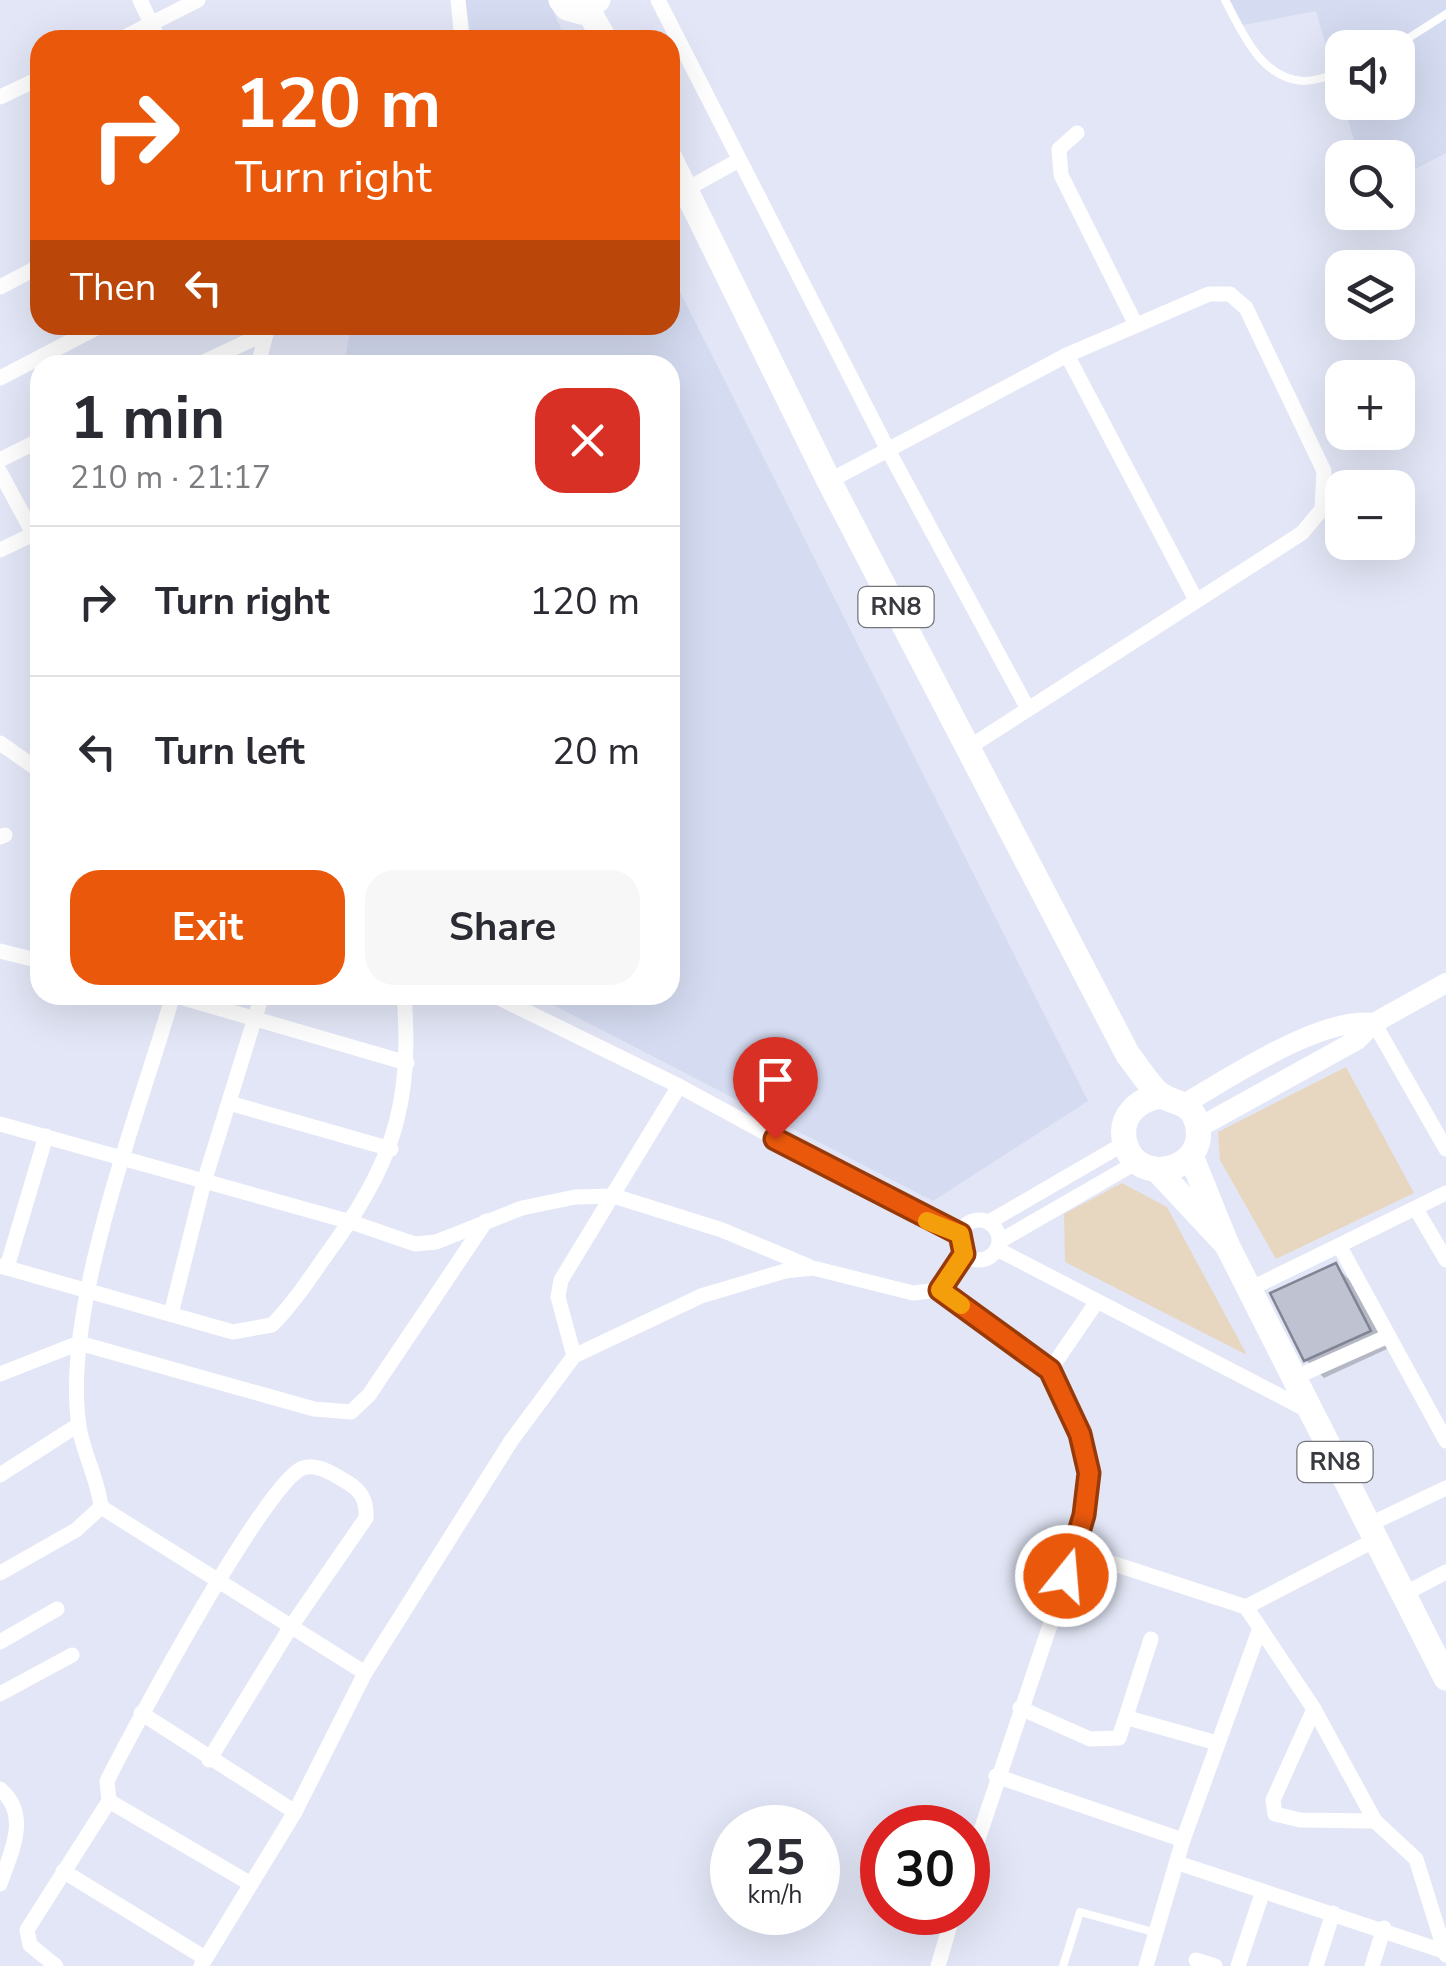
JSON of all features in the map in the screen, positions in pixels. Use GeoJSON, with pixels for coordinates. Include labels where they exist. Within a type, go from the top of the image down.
{"type":"FeatureCollection","features":[{"type":"Feature","properties":{"kind":"main road"},"geometry":{"type":"LineString","coordinates":[[560,0],[574,11],[593,5],[602,30]]}},
{"type":"Feature","properties":{"kind":"main road","name":"RN8"},"geometry":{"type":"LineString","coordinates":[[680,176],[828,481],[1128,1054],[1198,1128]]}},
{"type":"Feature","properties":{"kind":"main road","name":"RN8"},"geometry":{"type":"LineString","coordinates":[[1128,1054],[1132,1110],[1126,1120],[1140,1158],[1228,1245]]}},
{"type":"Feature","properties":{"kind":"main road"},"geometry":{"type":"LineString","coordinates":[[1132,1110],[1174,1100]]}},
{"type":"Feature","properties":{"kind":"main road"},"geometry":{"type":"LineString","coordinates":[[1140,1158],[1182,1164],[1191,1156],[1198,1128]]}},
{"type":"Feature","properties":{"kind":"main road","name":"RN8"},"geometry":{"type":"LineString","coordinates":[[1191,1156],[1248,1290],[1370,1534],[1444,1670]]}},
{"type":"Feature","properties":{"kind":"street"},"geometry":{"type":"LineString","coordinates":[[140,0],[155,30]]}},
{"type":"Feature","properties":{"kind":"street"},"geometry":{"type":"LineString","coordinates":[[139,30],[198,0]]}},
{"type":"Feature","properties":{"kind":"street"},"geometry":{"type":"LineString","coordinates":[[458,0],[461,30]]}},
{"type":"Feature","properties":{"kind":"street"},"geometry":{"type":"LineString","coordinates":[[658,0],[673,30]]}},
{"type":"Feature","properties":{"kind":"street"},"geometry":{"type":"LineString","coordinates":[[680,43],[888,450],[1028,709]]}},
{"type":"Feature","properties":{"kind":"street"},"geometry":{"type":"LineString","coordinates":[[0,97],[30,83]]}},
{"type":"Feature","properties":{"kind":"street"},"geometry":{"type":"LineString","coordinates":[[1077,133],[1059,148],[1061,174],[1136,324]]}},
{"type":"Feature","properties":{"kind":"street"},"geometry":{"type":"LineString","coordinates":[[687,189],[739,160]]}},
{"type":"Feature","properties":{"kind":"street"},"geometry":{"type":"LineString","coordinates":[[0,287],[30,271]]}},
{"type":"Feature","properties":{"kind":"street"},"geometry":{"type":"LineString","coordinates":[[828,481],[1067,355],[1136,324],[1209,294],[1230,294],[1246,308],[1324,471],[1322,509],[1302,532],[970,746]]}},
{"type":"Feature","properties":{"kind":"street"},"geometry":{"type":"LineString","coordinates":[[44,355],[83,335]]}},
{"type":"Feature","properties":{"kind":"street"},"geometry":{"type":"LineString","coordinates":[[216,355],[255,335]]}},
{"type":"Feature","properties":{"kind":"street"},"geometry":{"type":"LineString","coordinates":[[1067,355],[1196,600]]}},
{"type":"Feature","properties":{"kind":"street"},"geometry":{"type":"LineString","coordinates":[[0,378],[30,362]]}},
{"type":"Feature","properties":{"kind":"street"},"geometry":{"type":"LineString","coordinates":[[0,460],[30,445]]}},
{"type":"Feature","properties":{"kind":"street"},"geometry":{"type":"LineString","coordinates":[[0,472],[30,521]]}},
{"type":"Feature","properties":{"kind":"street"},"geometry":{"type":"LineString","coordinates":[[0,550],[30,536]]}},
{"type":"Feature","properties":{"kind":"street"},"geometry":{"type":"LineString","coordinates":[[2,746],[30,764]]}},
{"type":"Feature","properties":{"kind":"street"},"geometry":{"type":"LineString","coordinates":[[0,951],[30,958]]}},
{"type":"Feature","properties":{"kind":"street"},"geometry":{"type":"LineString","coordinates":[[1198,1128],[1358,1040],[1374,1023],[1446,983]]}},
{"type":"Feature","properties":{"kind":"street"},"geometry":{"type":"LineString","coordinates":[[170,1005],[89,1288],[79,1344],[78,1426],[101,1507],[365,1673]]}},
{"type":"Feature","properties":{"kind":"street"},"geometry":{"type":"LineString","coordinates":[[207,1005],[407,1064]]}},
{"type":"Feature","properties":{"kind":"street"},"geometry":{"type":"LineString","coordinates":[[171,1314],[204,1182],[259,1005]]}},
{"type":"Feature","properties":{"kind":"street"},"geometry":{"type":"LineString","coordinates":[[46,1136],[4,1266],[233,1332],[272,1325],[350,1222],[391,1150],[407,1064],[404,1005]]}},
{"type":"Feature","properties":{"kind":"street"},"geometry":{"type":"LineString","coordinates":[[513,1005],[679,1086],[874,1193],[960,1234]]}},
{"type":"Feature","properties":{"kind":"street"},"geometry":{"type":"LineString","coordinates":[[1174,1100],[1351,1020],[1374,1023]]}},
{"type":"Feature","properties":{"kind":"street"},"geometry":{"type":"LineString","coordinates":[[1374,1023],[1446,1150]]}},
{"type":"Feature","properties":{"kind":"street"},"geometry":{"type":"LineString","coordinates":[[574,1356],[558,1290],[679,1086]]}},
{"type":"Feature","properties":{"kind":"street"},"geometry":{"type":"LineString","coordinates":[[230,1103],[391,1150]]}},
{"type":"Feature","properties":{"kind":"street"},"geometry":{"type":"LineString","coordinates":[[0,1124],[350,1222],[415,1244],[436,1242],[486,1221],[558,1201],[614,1196],[722,1230],[813,1268],[912,1293],[940,1290],[1050,1370],[1080,1434],[1089,1473],[1075,1551],[987,1805]]}},
{"type":"Feature","properties":{"kind":"street"},"geometry":{"type":"LineString","coordinates":[[960,1234],[975,1220],[989,1222],[1140,1158]]}},
{"type":"Feature","properties":{"kind":"street"},"geometry":{"type":"LineString","coordinates":[[964,1254],[986,1259],[999,1245],[1140,1158]]}},
{"type":"Feature","properties":{"kind":"street"},"geometry":{"type":"LineString","coordinates":[[1248,1290],[1446,1192]]}},
{"type":"Feature","properties":{"kind":"street"},"geometry":{"type":"LineString","coordinates":[[1416,1210],[1446,1260]]}},
{"type":"Feature","properties":{"kind":"street"},"geometry":{"type":"LineString","coordinates":[[0,1374],[79,1344],[314,1409],[351,1412],[362,1405],[486,1221]]}},
{"type":"Feature","properties":{"kind":"street"},"geometry":{"type":"LineString","coordinates":[[989,1222],[999,1245],[1096,1303],[1311,1412]]}},
{"type":"Feature","properties":{"kind":"street"},"geometry":{"type":"LineString","coordinates":[[940,1290],[964,1254],[960,1234]]}},
{"type":"Feature","properties":{"kind":"street"},"geometry":{"type":"LineString","coordinates":[[1340,1247],[1446,1441]]}},
{"type":"Feature","properties":{"kind":"street"},"geometry":{"type":"LineString","coordinates":[[63,1871],[203,1962],[295,1812],[365,1673],[511,1441],[574,1356],[701,1296],[762,1276],[813,1268]]}},
{"type":"Feature","properties":{"kind":"street"},"geometry":{"type":"LineString","coordinates":[[1050,1370],[1096,1303]]}},
{"type":"Feature","properties":{"kind":"street"},"geometry":{"type":"LineString","coordinates":[[1294,1378],[1386,1336]]}},
{"type":"Feature","properties":{"kind":"street"},"geometry":{"type":"LineString","coordinates":[[0,1475],[78,1426]]}},
{"type":"Feature","properties":{"kind":"street"},"geometry":{"type":"LineString","coordinates":[[56,1966],[30,1944],[27,1930],[109,1801],[107,1781],[218,1582],[295,1471],[316,1467],[354,1486],[367,1505],[366,1518],[290,1628],[209,1760]]}},
{"type":"Feature","properties":{"kind":"street"},"geometry":{"type":"LineString","coordinates":[[1246,1607],[1446,1488]]}},
{"type":"Feature","properties":{"kind":"street"},"geometry":{"type":"LineString","coordinates":[[0,1573],[76,1530],[101,1507]]}},
{"type":"Feature","properties":{"kind":"street"},"geometry":{"type":"LineString","coordinates":[[1075,1551],[1246,1607],[1314,1709],[1375,1821],[1416,1859],[1445,1953]]}},
{"type":"Feature","properties":{"kind":"street"},"geometry":{"type":"LineString","coordinates":[[1404,1594],[1446,1572]]}},
{"type":"Feature","properties":{"kind":"street"},"geometry":{"type":"LineString","coordinates":[[0,1642],[57,1609]]}},
{"type":"Feature","properties":{"kind":"street"},"geometry":{"type":"LineString","coordinates":[[1146,1966],[1183,1840],[1260,1628]]}},
{"type":"Feature","properties":{"kind":"street"},"geometry":{"type":"LineString","coordinates":[[1020,1708],[1102,1742],[1119,1738],[1151,1639]]}},
{"type":"Feature","properties":{"kind":"street"},"geometry":{"type":"LineString","coordinates":[[0,1694],[72,1655]]}},
{"type":"Feature","properties":{"kind":"street"},"geometry":{"type":"LineString","coordinates":[[1314,1709],[1273,1800],[1275,1814],[1300,1820],[1375,1821]]}},
{"type":"Feature","properties":{"kind":"street"},"geometry":{"type":"LineString","coordinates":[[142,1713],[209,1760],[295,1812]]}},
{"type":"Feature","properties":{"kind":"street"},"geometry":{"type":"LineString","coordinates":[[1128,1718],[1217,1743]]}},
{"type":"Feature","properties":{"kind":"street"},"geometry":{"type":"LineString","coordinates":[[996,1776],[1183,1840]]}},
{"type":"Feature","properties":{"kind":"street"},"geometry":{"type":"LineString","coordinates":[[0,1789],[15,1808],[18,1822],[0,1884]]}},
{"type":"Feature","properties":{"kind":"street"},"geometry":{"type":"LineString","coordinates":[[109,1801],[251,1884]]}},
{"type":"Feature","properties":{"kind":"street"},"geometry":{"type":"LineString","coordinates":[[1178,1863],[1384,1928],[1445,1953]]}},
{"type":"Feature","properties":{"kind":"street"},"geometry":{"type":"LineString","coordinates":[[1238,1966],[1264,1891]]}},
{"type":"Feature","properties":{"kind":"street"},"geometry":{"type":"LineString","coordinates":[[1316,1966],[1333,1913]]}},
{"type":"Feature","properties":{"kind":"street"},"geometry":{"type":"LineString","coordinates":[[1372,1966],[1384,1928]]}},
{"type":"Feature","properties":{"kind":"street"},"geometry":{"type":"LineString","coordinates":[[938,1966],[947,1935]]}},
{"type":"Feature","properties":{"kind":"street"},"geometry":{"type":"LineString","coordinates":[[1196,1960],[1215,1966]]}},
{"type":"Feature","properties":{"kind":"lane"},"geometry":{"type":"LineString","coordinates":[[1225,0],[1254,53],[1276,70],[1303,81],[1325,76]]}},
{"type":"Feature","properties":{"kind":"lane"},"geometry":{"type":"LineString","coordinates":[[1415,34],[1446,14]]}},
{"type":"Feature","properties":{"kind":"lane"},"geometry":{"type":"LineString","coordinates":[[1063,1966],[1080,1912],[1157,1932]]}},
{"type":"Feature","properties":{"kind":"shaded area"},"geometry":{"type":"Polygon","coordinates":[[[465,0],[548,0],[562,30],[470,30],[465,0]]]}},
{"type":"Feature","properties":{"kind":"shaded area"},"geometry":{"type":"Polygon","coordinates":[[[1230,0],[1446,0],[1446,153],[1415,169],[1415,140],[1354,140],[1348,120],[1415,120],[1415,30],[1325,30],[1325,42],[1316,11],[1243,25],[1230,0]]]}},
{"type":"Feature","properties":{"kind":"shaded area"},"geometry":{"type":"Polygon","coordinates":[[[680,292],[1088,1101],[933,1201],[553,1005],[680,1005],[680,355],[346,355],[349,335],[680,335],[680,292]]]}},
{"type":"Feature","properties":{"kind":"shaded area"},"geometry":{"type":"Polygon","coordinates":[[[1346,1067],[1414,1193],[1276,1259],[1220,1160],[1218,1132],[1346,1067]]]}},
{"type":"Feature","properties":{"kind":"shaded area"},"geometry":{"type":"Polygon","coordinates":[[[1122,1183],[1167,1207],[1247,1355],[1065,1262],[1064,1214],[1122,1183]]]}},
{"type":"Feature","properties":{"kind":"building"},"geometry":{"type":"Polygon","coordinates":[[[1336,1263],[1371,1331],[1304,1361],[1270,1293],[1336,1263]]]}},
{"type":"Feature","properties":{"kind":"slow traffic"},"geometry":{"type":"LineString","coordinates":[[927,1221],[960,1234],[964,1254],[940,1290],[961,1305]]}},
{"type":"Feature","properties":{"kind":"route"},"geometry":{"type":"LineString","coordinates":[[775,1139],[927,1221],[960,1234],[964,1254],[940,1290],[1050,1370],[1080,1434],[1089,1473],[1084,1515],[1066,1576]]}}]}
